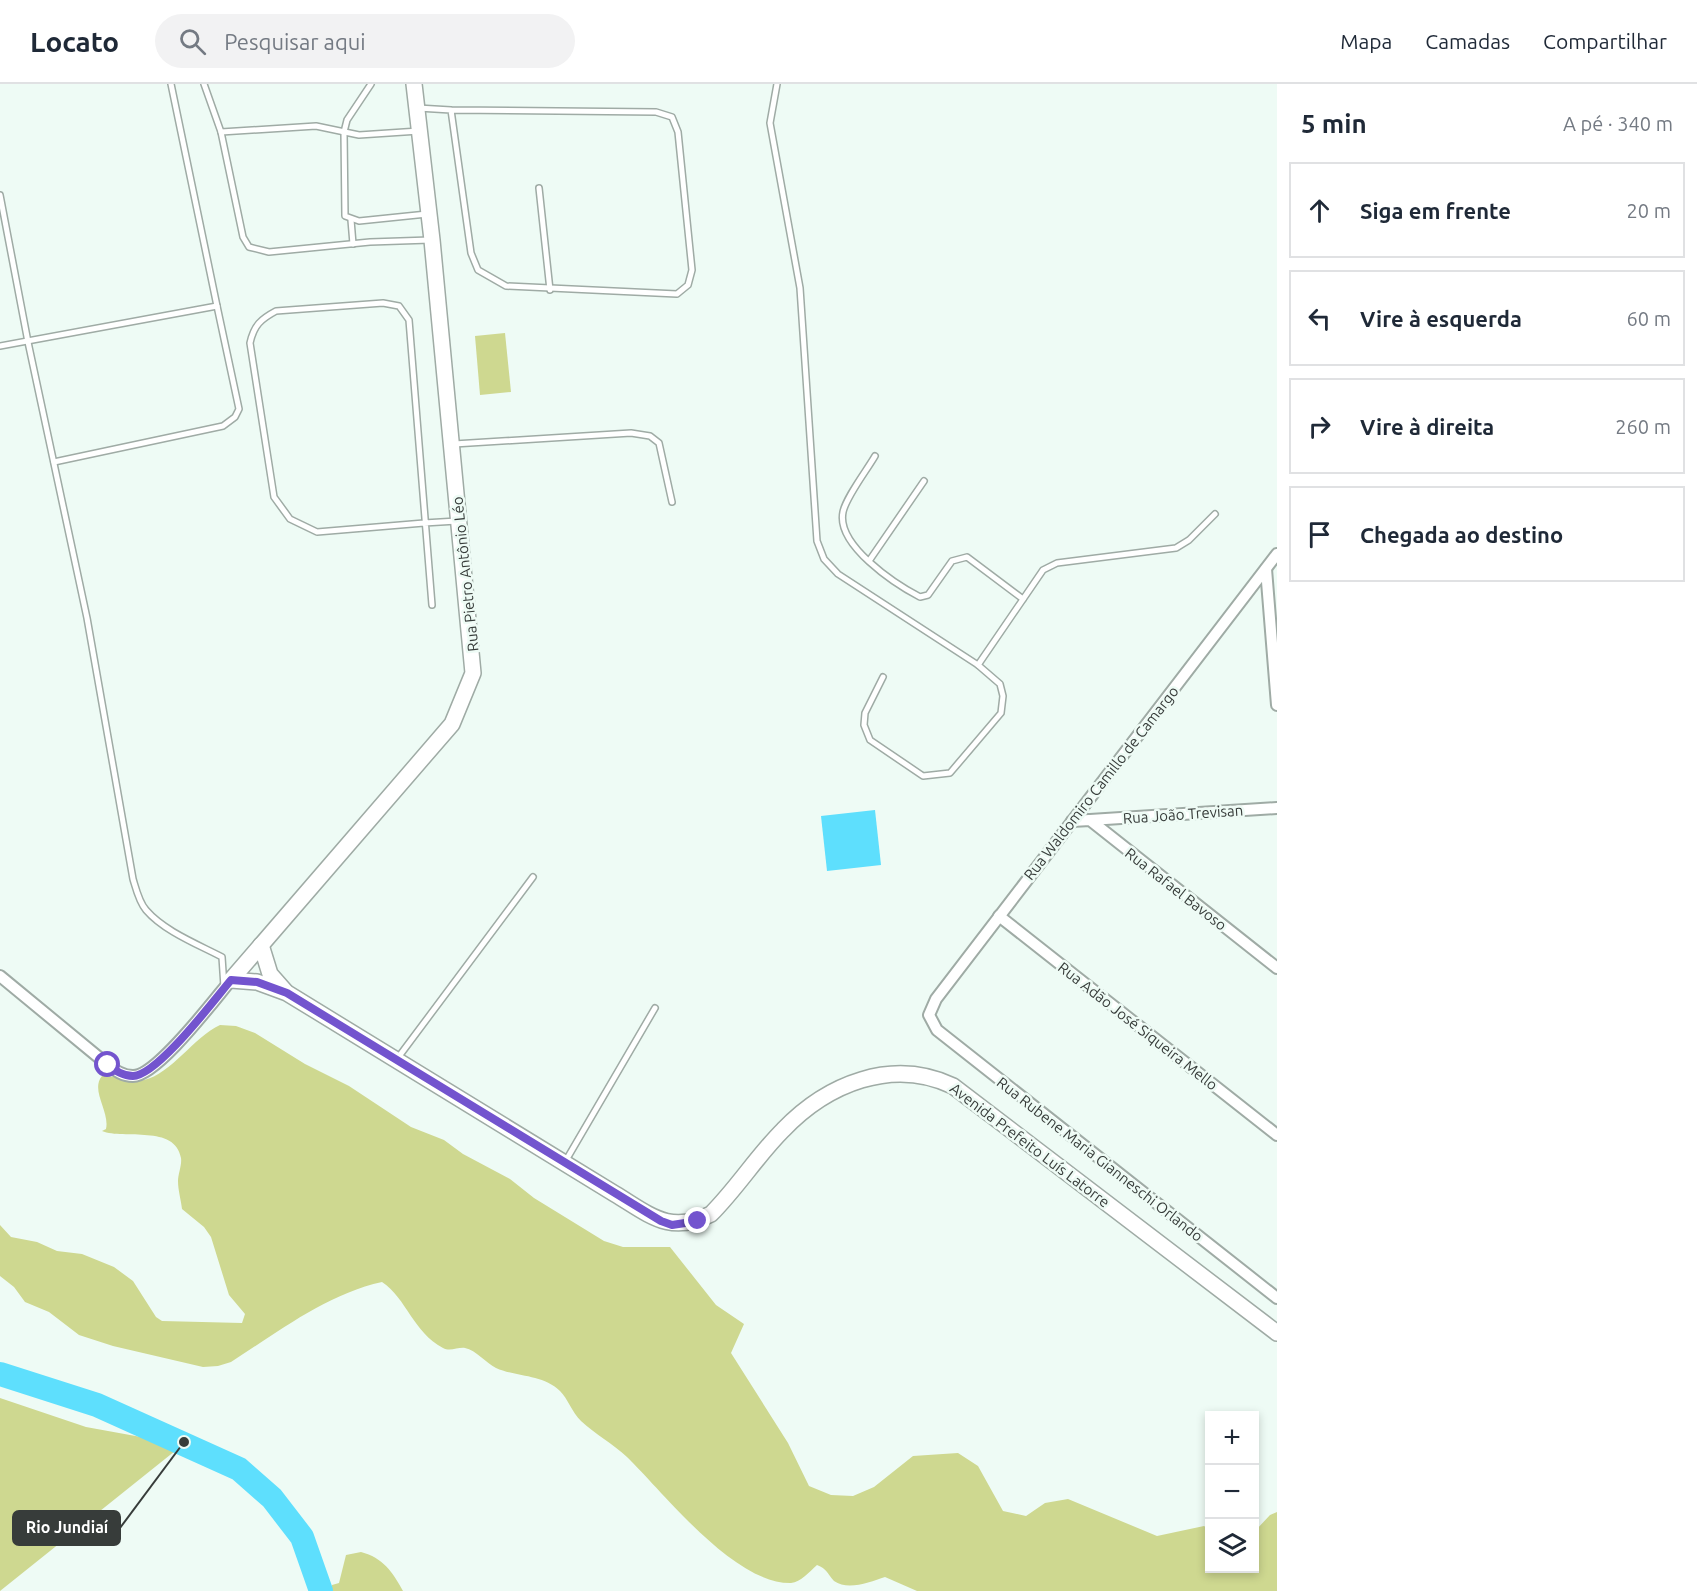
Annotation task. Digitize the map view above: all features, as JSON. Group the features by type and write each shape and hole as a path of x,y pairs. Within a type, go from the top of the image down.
{"main road":[{"name":"Rua Pietro Antônio Léo","path":"228,985 452,724 460,710 473,673 453,444 414,84"},
{"name":"Avenida Prefeito Luís Latorre","path":"261,945 270,974 287,993"},
{"name":"Avenida Prefeito Luís Latorre","path":"228,985 257,982 287,993 564,1163 661,1221 672,1225 698,1221 711,1214 781,1132 801,1112 819,1099 855,1080 902,1073 926,1076 953,1086 1277,1333"}],"street":[{"name":"Rua Waldomiro Camillo de Camargo","path":"928,1015 936,999 1277,554"},
{"path":"1266,569 1277,705"},
{"name":"Rua João Trevisan","path":"1090,820 1277,808"},
{"path":"1072,822 1090,820"},
{"name":"Rua Rafael Bavoso","path":"1090,820 1277,968"},
{"name":"Rua Adão José Siqueira Mello","path":"999,916 1277,1135"},
{"path":"0,976 108,1065 121,1074 135,1077 148,1072 162,1061 228,985"},
{"name":"Rua Rubene Maria Gianneschi Orlando","path":"928,1015 937,1030 1277,1298"}],"lane":[{"path":"54,462 223,426 235,417 239,409 171,84"},
{"path":"204,84 221,132 243,237 249,247 269,252 353,244 432,240"},
{"path":"371,84 347,120 344,132 343,209 345,216 351,220 429,214"},
{"path":"777,84 770,123 800,288 817,541 824,559 838,574 978,665 1000,684 1003,696 1001,713 950,773 940,776 923,776 870,740 864,725 865,713 883,676"},
{"path":"417,108 656,112 672,117 678,132 692,270 688,285 677,294 550,290 506,286 478,270 471,253 451,110"},
{"path":"221,132 316,126 376,135 419,131"},
{"path":"539,188 550,290"},
{"path":"0,195 28,342 87,618 133,879 145,909 155,918 184,938 222,957 228,985"},
{"path":"351,220 353,244"},
{"path":"432,605 424,523 409,320 399,306 383,303 276,311 261,319 250,343 274,497 290,519 317,532 424,523 459,520"},
{"path":"0,346 217,306"},
{"path":"453,444 631,433 650,436 659,443 672,502"},
{"path":"875,456 843,511 843,526 855,550 920,597 928,595 952,561 967,557 1023,599"},
{"path":"869,561 924,481"},
{"path":"978,665 1043,570 1057,562 1176,548 1189,540 1215,514"},
{"path":"397,1060 533,877"},
{"path":"564,1163 655,1008"}],"green space":[{"path":"505,333 511,392 480,395 475,336"},
{"path":"220,1025 236,1026 255,1033 305,1064 349,1086 411,1127 444,1140 463,1154 510,1179 534,1198 604,1241 623,1247 670,1247 716,1305 744,1324 731,1353 788,1443 809,1486 831,1495 853,1496 874,1487 913,1456 958,1453 978,1466 1003,1511 1026,1516 1045,1503 1068,1499 1157,1536 1204,1526 1205,1573 1259,1573 1259,1527 1270,1515 1277,1512 1277,1591 917,1591 885,1577 859,1585 840,1584 817,1565 795,1582 769,1579 747,1569 702,1534 627,1457 581,1421 560,1391 537,1379 496,1368 469,1349 448,1350 443,1348 424,1333 398,1297 382,1282 342,1295 322,1305 231,1362 218,1366 203,1367 113,1346 79,1335 49,1312 25,1302 14,1287 0,1276 0,1225 11,1237 37,1242 57,1251 82,1254 114,1267 133,1281 156,1317 162,1321 242,1323 245,1314 229,1295 211,1237 204,1227 182,1209 178,1188 181,1158 177,1147 159,1137 102,1131 106,1129 106,1122 98,1088 102,1076 139,1081 154,1076 164,1071"},
{"path":"0,1398 86,1427 141,1437 175,1451 0,1591"},
{"path":"361,1552 386,1566 403,1591 332,1591 332,1585 339,1583 346,1555"}],"water":[{"path":"875,810 881,865 827,871 821,816"}],"waterway":[{"path":"0,1374 97,1405 239,1469 272,1498 302,1537 321,1591"}],"place":[{"name":"Rio Jundiaí","path":"184,1442"}],"route":[{"path":"108,1065 121,1074 135,1077 148,1072 162,1061 231,980 257,982 287,993 661,1221 672,1225 698,1221"}]}
